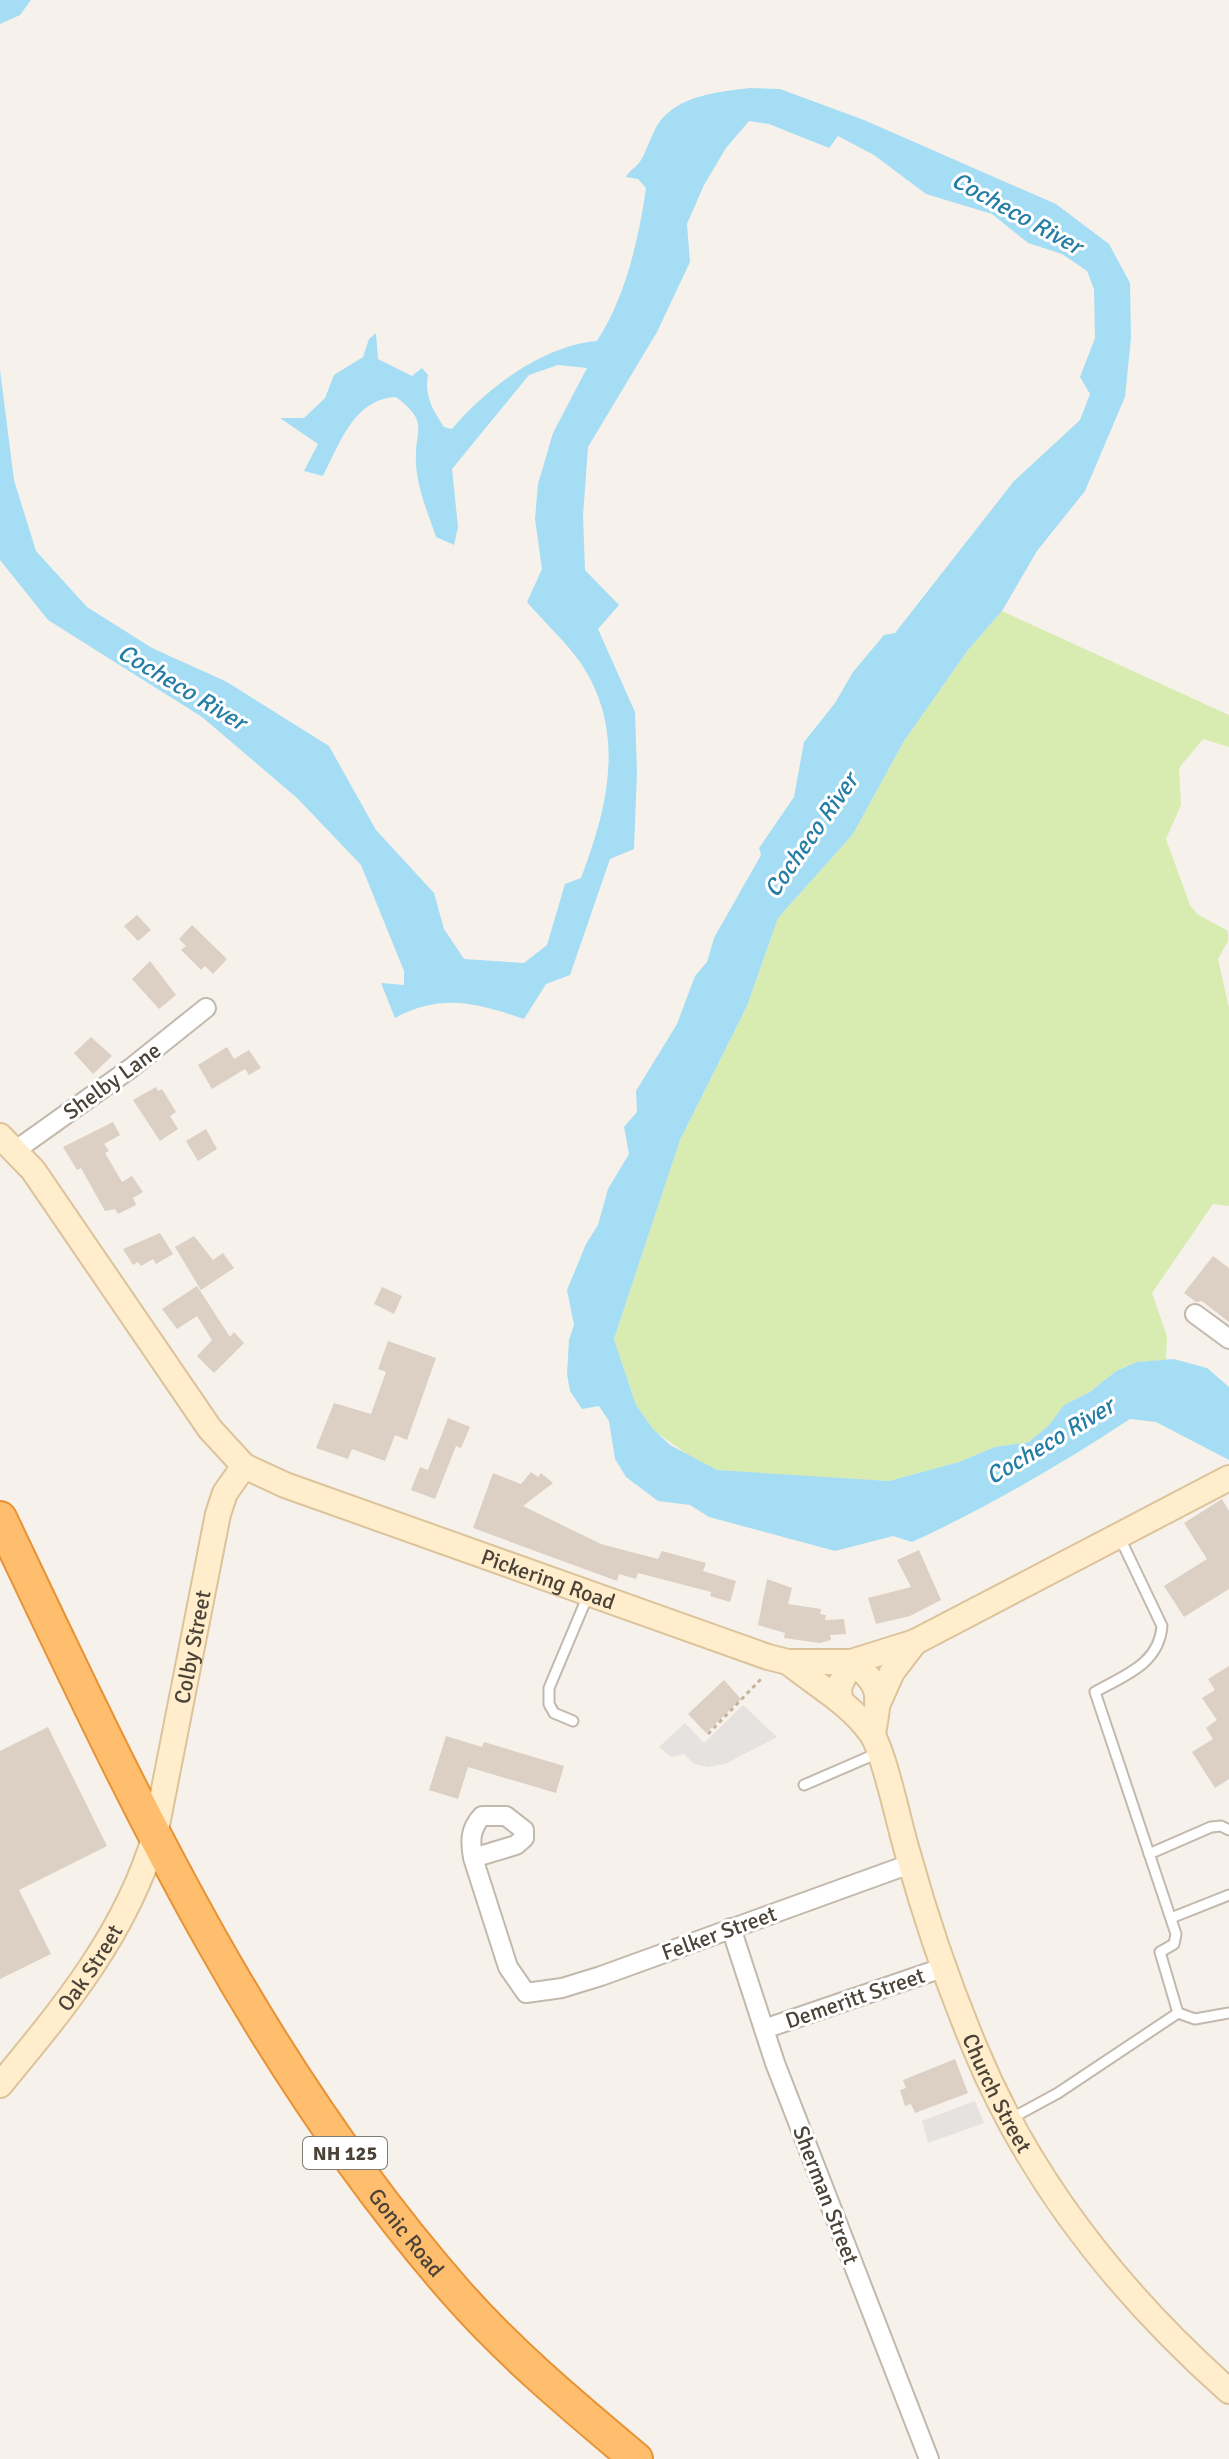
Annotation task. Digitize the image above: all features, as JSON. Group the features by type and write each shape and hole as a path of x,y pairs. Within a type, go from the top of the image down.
{"highway":[{"name":"NH 125","path":"0,1518 155,1835"},
{"name":"Gonic Road","path":"155,1835 179,1884 282,2063 331,2135 393,2216 455,2291 503,2341 571,2406 636,2459"}],"main road":[{"name":"Pickering Road","path":"8,1143 57,1203 210,1429 244,1466 285,1485 788,1662 851,1662 915,1642 1229,1478"},
{"name":"Colby Street","path":"155,1835 218,1514 225,1493 244,1466"},
{"name":"Church Street","path":"915,1642 892,1672 879,1701 876,1743 910,1864 976,2051 1009,2119 1056,2198 1091,2246 1127,2290 1223,2382"},
{"name":"Church Street","path":"788,1662 840,1701 876,1743"},
{"path":"840,1701 839,1687 851,1662 871,1677 879,1701"},
{"name":"Oak Street","path":"0,2085 58,2015 114,1932 138,1886 155,1835"}],"street":[{"name":"Shelby Lane","path":"8,1143 165,1043 206,1008"},
{"path":"1195,1314 1229,1339"},
{"name":"Felker Street","path":"473,1858 508,1967 526,1993 562,1988 601,1976 910,1864"},
{"name":"Sherman Street","path":"731,1928 764,2029 929,2459"},
{"name":"Demeritt Street","path":"764,2029 945,1967"}],"lane":[{"path":"1118,1536 1162,1626 1160,1641 1148,1661 1095,1692 1176,1934 1174,1944 1160,1952 1178,2013"},
{"path":"573,1721 554,1713 549,1704 549,1688 589,1593"},
{"path":"804,1785 876,1743"},
{"path":"1149,1854 1211,1827 1221,1826 1229,1830"},
{"path":"1171,1918 1229,1895"},
{"path":"1178,2013 1195,2019 1229,2013"},
{"path":"1009,2119 1058,2093 1178,2013"}],"path":[{"path":"708,1734 763,1677"}],"green space":[{"path":"1002,611 1229,715 1229,747 1203,739 1179,768 1181,805 1166,839 1190,905 1197,914 1228,931 1228,941 1218,959 1229,1008 1229,1206 1213,1204 1152,1293 1167,1336 1166,1360 1137,1362 1116,1371 1090,1392 1064,1405 1049,1425 1029,1442 995,1447 959,1462 889,1481 717,1470 691,1457 653,1430 636,1405 614,1339 680,1140 747,1006 778,918 853,834 904,741 968,650"}],"shaded area":[{"path":"743,1705 777,1737 725,1764 708,1767 694,1764 684,1754 671,1757 659,1747 685,1723 704,1743"},
{"path":"975,2101 984,2123 928,2143 922,2121"}],"water":[{"path":"0,0 31,0 20,15 0,24"},
{"name":"Cocheco River","path":"750,88 780,89 864,120 1056,204 1109,244 1130,283 1131,338 1125,397 1085,491 1037,551 1002,611 968,650 904,741 853,834 778,918 747,1006 680,1140 614,1339 636,1405 653,1429 670,1445 717,1470 889,1481 959,1462 995,1447 1029,1442 1049,1425 1064,1405 1090,1392 1116,1371 1137,1362 1174,1359 1207,1368 1229,1387 1229,1460 1156,1422 1130,1419 1023,1485 912,1542 893,1536 835,1551 709,1517 690,1505 658,1501 626,1477 615,1459 609,1421 599,1406 582,1409 570,1391 567,1374 569,1340 574,1325 567,1290 586,1244 598,1225 608,1189 629,1154 624,1127 637,1112 636,1091 677,1024 695,976 707,962 714,938 761,855 759,848 794,797 804,742 835,703 853,672 884,635 895,633 1014,481 1080,420 1090,394 1080,377 1095,338 1094,289 1087,271 1062,254 1028,243 992,214 926,194 874,155 838,136 829,148 769,124 749,121 726,148 704,185 687,224 690,262 657,332 588,447 583,516 585,570 619,605 598,629 635,712 637,772 634,849 610,859 570,975 546,984 524,1019 459,1003 428,1005 395,1018 381,983 404,985 404,971 361,865 297,798 202,717 48,620 0,560 0,370 14,480 36,551 87,607 152,648 227,682 329,746 376,830 434,893 444,929 464,959 524,963 547,945 565,884 581,878 599,824 608,769 604,715 595,688 574,654 527,602 542,569 535,519 538,484 553,433 587,368 558,365 529,375 452,469 458,527 454,545 436,537 417,472 417,421 396,397 382,400 359,414 342,437 323,476 304,471 318,444 280,418 304,418 325,398 334,375 363,357 369,339 376,333 378,359 412,376 422,368 428,375 427,390 433,409 444,427 452,429 481,399 517,372 557,351 597,341 623,287 643,207 646,188 638,179 626,177 642,159 658,124 666,114 687,101"}],"building":[{"path":"137,915 151,930 138,941 124,926"},
{"path":"192,925 227,959 213,974 205,966 201,970 181,950 186,946 179,939"},
{"path":"150,961 176,995 159,1009 132,979"},
{"path":"91,1037 112,1056 93,1074 74,1053"},
{"path":"227,1047 234,1059 249,1050 261,1068 249,1075 245,1069 212,1089 198,1065"},
{"path":"156,1087 158,1091 162,1089 176,1112 170,1116 178,1129 160,1141 133,1100"},
{"path":"113,1122 120,1135 104,1144 109,1151 105,1153 122,1182 132,1176 143,1192 133,1198 136,1205 118,1214 115,1209 105,1211 81,1168 77,1170 63,1147"},
{"path":"206,1129 217,1149 198,1161 186,1141"},
{"path":"160,1233 173,1254 156,1264 153,1259 141,1266 138,1262 133,1265 123,1249"},
{"path":"194,1236 213,1260 223,1253 234,1268 201,1290 175,1247"},
{"path":"1213,1256 1229,1268 1229,1322 1202,1301 1196,1302 1184,1293"},
{"path":"197,1286 230,1337 234,1332 244,1343 214,1373 197,1356 212,1340 197,1316 177,1329 162,1309"},
{"path":"382,1287 402,1296 394,1314 374,1304"},
{"path":"388,1341 436,1358 407,1440 395,1435 385,1461 352,1449 348,1459 316,1448 334,1403 371,1414 386,1372 378,1369"},
{"path":"448,1418 470,1427 461,1448 456,1446 435,1499 411,1490 420,1467 428,1470"},
{"path":"531,1472 538,1477 541,1473 553,1483 523,1506 601,1544 658,1559 662,1551 706,1563 703,1571 736,1581 730,1602 710,1596 711,1592 638,1573 636,1579 619,1574 617,1581 473,1528 493,1473 521,1484"},
{"path":"1222,1499 1229,1511 1229,1589 1184,1617 1164,1586 1207,1559 1184,1523"},
{"path":"919,1550 941,1600 910,1616 876,1624 868,1598 911,1587 897,1560"},
{"path":"767,1579 792,1588 788,1604 821,1609 820,1614 826,1615 825,1620 844,1619 846,1634 830,1635 831,1640 820,1643 784,1638 785,1633 758,1625"},
{"path":"1229,1666 1229,1779 1215,1788 1192,1752 1213,1739 1206,1728 1217,1720 1202,1698 1215,1690 1208,1679"},
{"path":"724,1680 741,1699 706,1733 688,1714"},
{"path":"48,1727 107,1846 19,1890 51,1954 0,1979 0,1751"},
{"path":"446,1736 482,1747 484,1742 564,1766 556,1793 468,1767 458,1799 429,1790"},
{"path":"955,2059 968,2093 915,2113 911,2104 905,2106 900,2090 906,2088 903,2080"}]}
